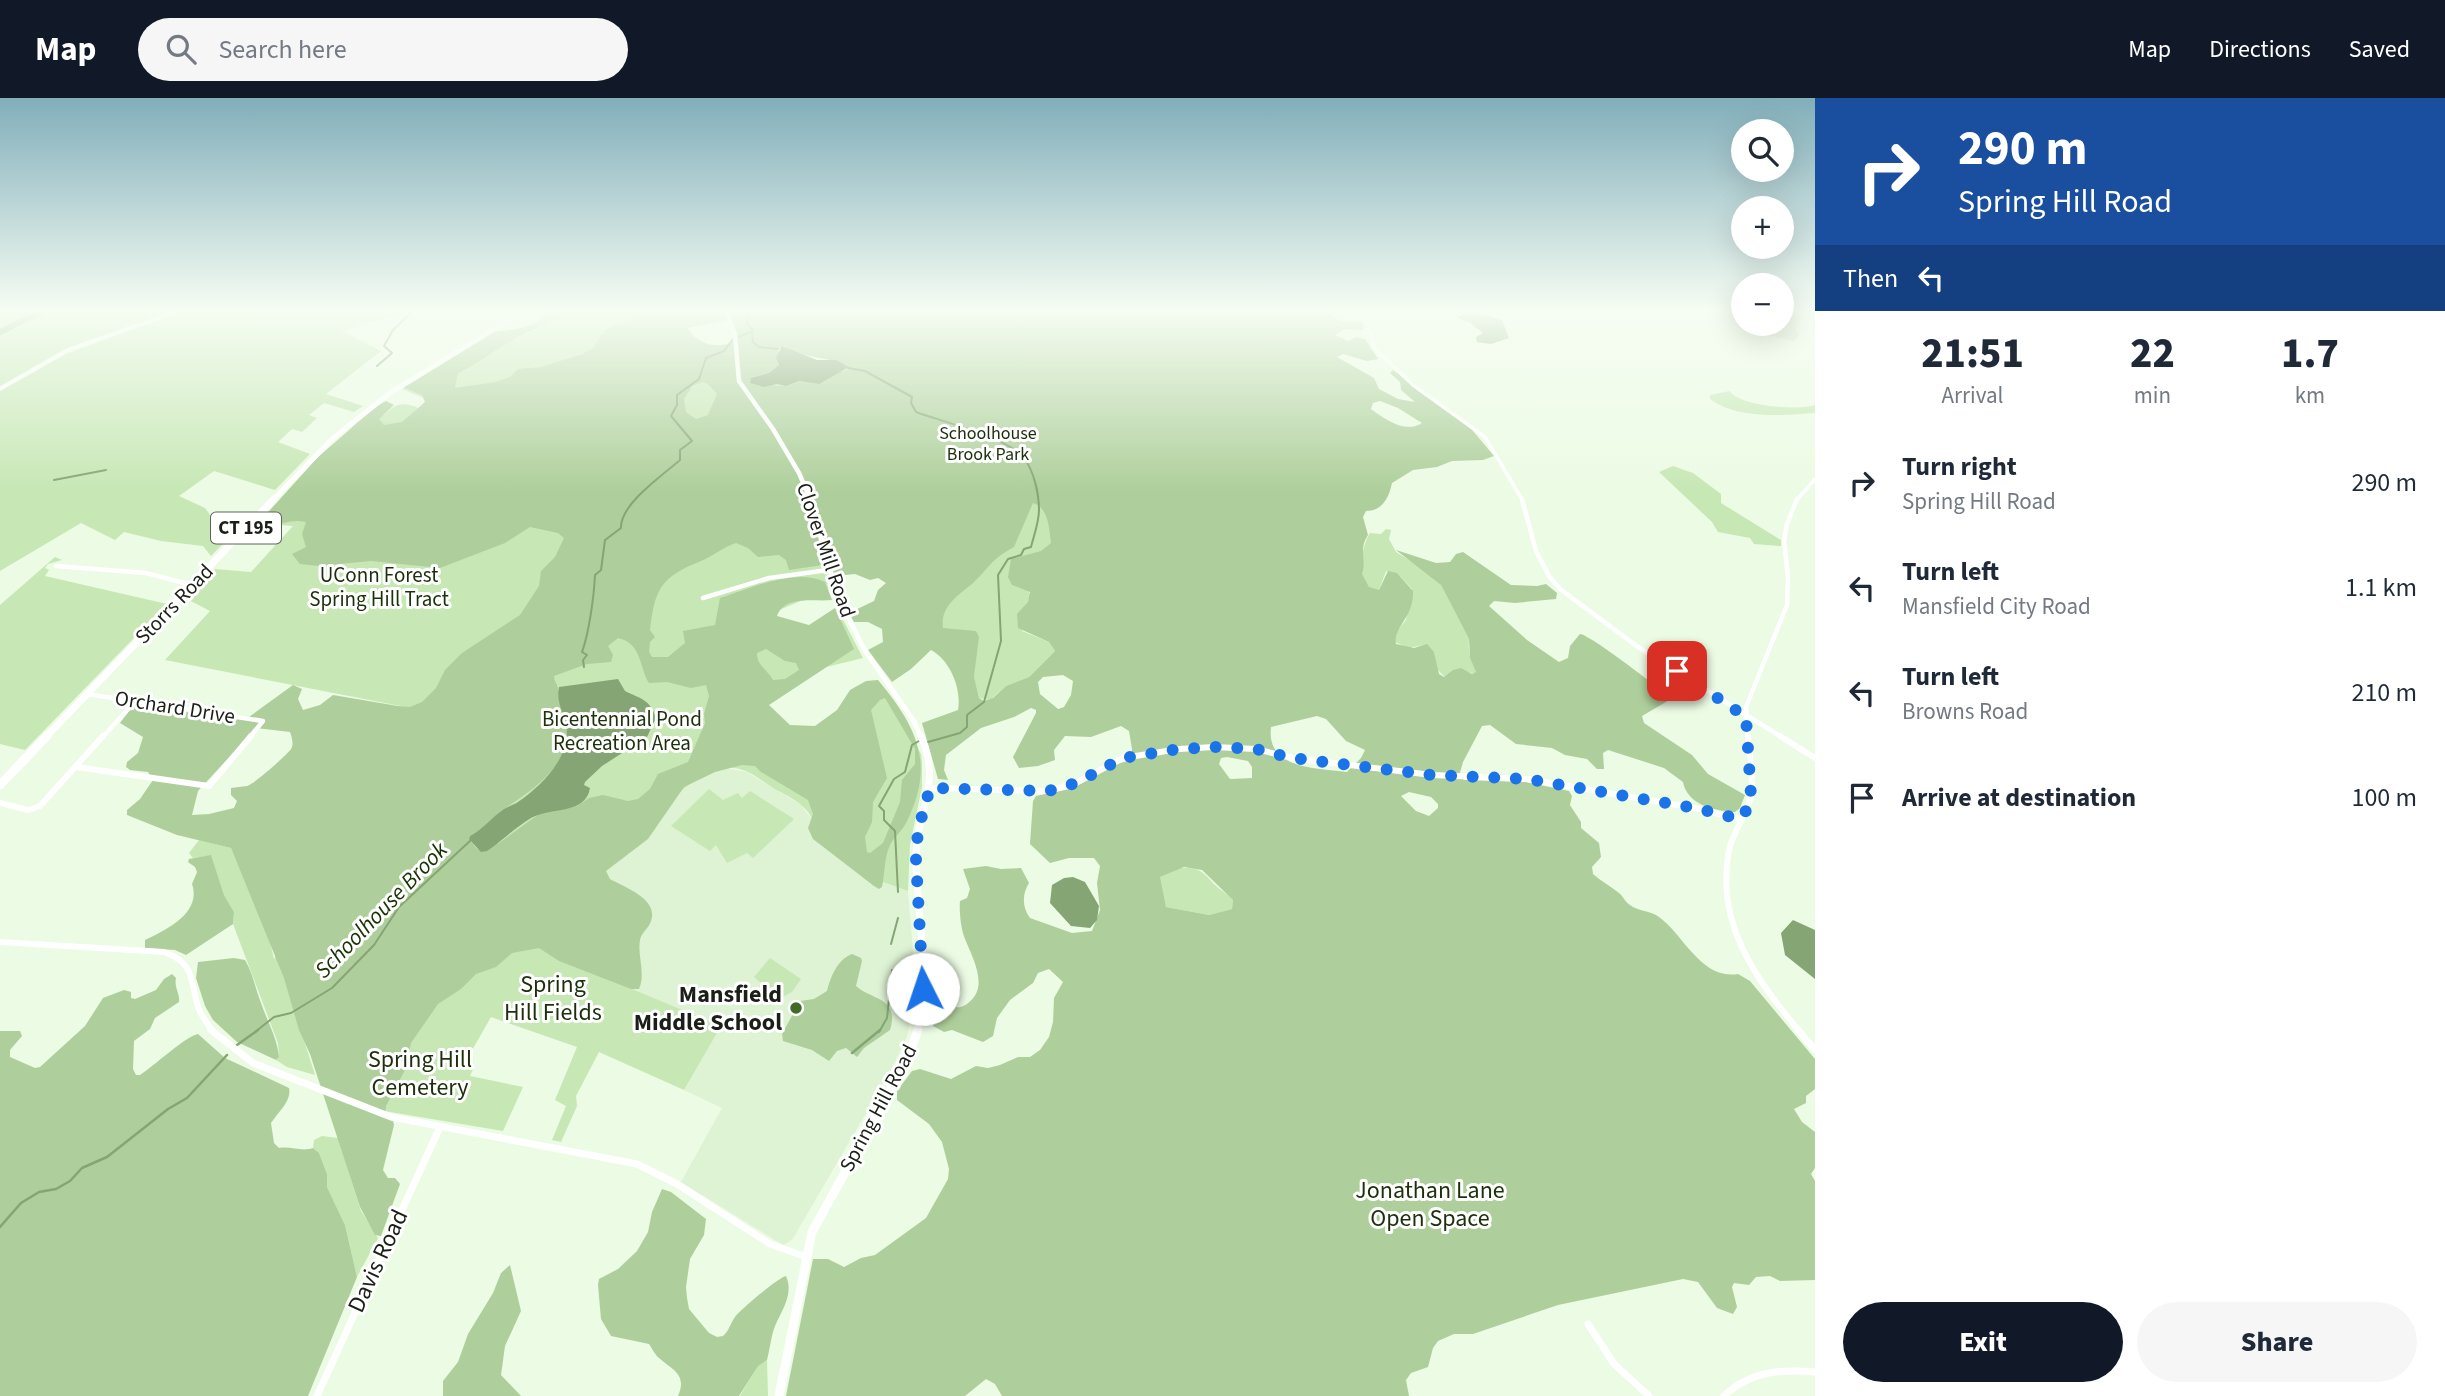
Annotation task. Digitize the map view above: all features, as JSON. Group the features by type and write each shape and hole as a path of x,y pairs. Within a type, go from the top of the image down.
{"main road":[{"name":"Storrs Road","path":"0,785 314,458 349,424 390,393 426,371"}],"street":[{"path":"0,389 30,371"},
{"name":"Clover Mill Road","path":"738,371 739,381 773,429 799,474 813,506 828,570 837,595 864,649 904,705 923,739 930,762 930,788"},
{"path":"1397,371 1485,437 1495,450 1521,495 1524,513 1542,564 1560,589 1639,647 1746,717 1815,758"},
{"path":"1815,479 1797,499 1787,524 1784,541 1788,577 1787,606 1746,707 1751,796 1729,848 1725,878 1728,919 1749,965 1815,1050"},
{"path":"56,566 146,573 192,585"},
{"path":"703,597 778,576 828,570"},
{"name":"Orchard Drive","path":"76,767 209,786 263,721 87,694"},
{"path":"0,803 28,810 40,806 135,700"},
{"path":"930,788 1048,791 1076,783 1123,758 1179,749 1214,747 1256,749 1292,758 1432,775 1527,779 1695,808 1740,819"},
{"name":"Spring Hill Road","path":"779,1396 812,1232 906,1062 917,1034 923,989 916,859 918,830 930,788"},
{"path":"0,942 164,952 178,957 191,975 204,1021 212,1031 253,1063 391,1117 637,1164 677,1184 770,1244 806,1257"},
{"name":"Davis Road","path":"317,1396 440,1127"},
{"path":"1588,1324 1607,1358 1650,1396"},
{"path":"1724,1396 1746,1378 1767,1371 1815,1372"}],"shaded area":[{"path":"772,371 843,371 819,384 799,381 786,386 777,384 764,387 750,383 751,378"},
{"path":"618,679 625,691 644,700 654,712 656,718 647,737 602,766 585,782 584,785 590,788 582,803 531,818 487,851 481,852 469,839 470,836 535,789 562,754 567,734 559,687"},
{"name":"Mansfield Middle School","path":"725,768 747,772 801,805 813,821 883,882 908,891 916,990 907,1037 890,1072 792,1240 783,1245 681,1182 722,1108 684,1090 721,1026 613,981 623,961 600,882 607,869 680,791 704,775"},
{"path":"1073,877 1085,882 1099,906 1097,920 1090,928 1071,926 1050,903 1052,885 1064,878"},
{"path":"1793,920 1815,930 1815,979 1785,955 1781,933"}],"green space":[{"path":"0,371 27,371 0,386"},
{"path":"36,371 356,371 326,394 363,406 354,412 324,403 309,415 317,418 302,432 292,429 278,442 310,454 275,490 214,471 179,496 205,508 222,531 254,512 211,556 203,546 161,541 124,532 115,540 81,523 0,571 0,391"},
{"name":"Jonathan Lane Open Space","path":"430,371 463,371 458,373 455,388 495,382 510,377 516,371 772,371 751,378 752,384 786,386 799,381 819,384 845,371 1361,371 1374,378 1379,389 1398,399 1415,402 1401,390 1400,382 1390,373 1394,371 1468,425 1494,456 1483,460 1452,461 1437,467 1413,470 1392,483 1387,498 1380,506 1366,511 1363,517 1368,535 1363,550 1362,574 1369,587 1379,590 1388,571 1397,573 1413,591 1410,608 1398,632 1396,644 1414,648 1427,644 1434,652 1439,674 1444,677 1461,668 1472,674 1476,672 1470,658 1469,639 1441,585 1396,550 1436,563 1450,562 1456,554 1463,552 1511,585 1546,584 1557,593 1556,599 1515,603 1494,601 1489,606 1527,640 1559,662 1568,658 1570,646 1580,634 1625,663 1671,699 1642,716 1644,723 1692,755 1708,774 1745,795 1740,808 1735,812 1710,808 1695,801 1685,790 1683,782 1664,768 1608,750 1603,753 1604,769 1597,769 1587,759 1565,755 1552,748 1516,744 1490,725 1482,726 1463,762 1459,776 1464,780 1525,782 1569,791 1572,796 1570,805 1581,822 1581,828 1599,843 1601,857 1592,867 1593,874 1619,893 1630,905 1659,917 1703,963 1714,970 1725,974 1738,974 1750,981 1815,1059 1815,1089 1806,1096 1806,1103 1794,1109 1802,1122 1815,1132 1815,1168 1811,1174 1815,1181 1815,1280 1780,1281 1770,1276 1756,1277 1749,1285 1734,1283 1732,1287 1737,1307 1733,1314 1717,1308 1698,1282 1683,1279 1558,1305 1473,1334 1454,1334 1438,1341 1433,1348 1428,1367 1411,1373 1406,1380 1409,1396 1002,1396 995,1384 986,1379 965,1396 786,1396 813,1259 828,1259 844,1267 861,1258 875,1255 926,1218 948,1179 949,1169 942,1142 929,1124 897,1100 897,1091 912,1071 920,1069 951,1079 976,1066 988,1068 1018,1057 1030,1057 1040,1050 1049,1037 1054,998 1063,982 1049,969 1038,973 1033,983 1010,1000 997,1018 993,1036 983,1042 952,1030 944,1032 933,1026 935,1003 943,1002 961,1007 974,997 978,990 978,973 961,920 960,901 967,898 970,889 963,869 986,866 1001,869 1021,868 1029,883 1024,900 1030,918 1072,933 1092,931 1100,910 1097,883 1100,866 1094,858 1069,858 1050,863 1030,844 1033,801 1036,796 1070,789 1113,765 1128,761 1132,757 1132,749 1129,731 1121,726 1091,737 1065,736 1054,750 1055,760 1038,766 1019,768 1013,757 1036,713 1036,710 1031,708 981,728 946,755 944,770 948,780 938,779 922,723 958,710 958,693 949,668 931,650 892,682 868,650 883,642 882,629 868,622 854,622 849,613 874,601 878,590 886,583 878,578 870,580 855,574 835,576 829,564 789,570 786,560 779,555 758,557 748,548 736,543 677,573 662,586 654,604 650,630 655,637 650,642 649,652 652,657 668,657 685,643 683,631 715,625 720,598 787,578 813,578 825,582 832,600 793,602 781,609 777,616 809,625 835,608 854,649 769,705 790,725 815,726 837,710 850,690 866,681 878,680 903,714 918,747 920,782 906,823 888,850 882,887 879,889 874,886 813,839 808,828 813,814 808,800 755,766 742,765 715,772 684,787 648,839 606,871 610,879 645,900 652,913 650,924 640,940 642,977 639,989 631,989 559,961 539,948 512,953 496,967 476,974 461,989 438,1004 411,1043 404,1072 386,1106 385,1116 393,1121 394,1125 383,1170 388,1178 395,1178 400,1184 381,1236 375,1235 360,1207 310,1054 299,1030 284,978 231,848 177,835 127,815 127,810 140,799 153,780 148,772 126,767 127,762 138,753 143,737 120,723 133,706 143,703 175,710 249,717 293,685 302,689 298,699 303,710 320,705 333,695 410,707 422,702 436,688 445,670 462,653 520,615 539,586 541,571 555,557 564,538 558,533 530,527 505,543 440,568 371,561 319,566 300,564 292,554 306,547 302,534 306,522 261,525 262,519 318,457 377,406 386,401 394,405 379,419 384,425 402,422 425,402 422,395 403,387","holes":["703,382 717,394 708,415 696,419 686,412 684,399 692,386","1380,401 1398,408 1422,423 1409,427 1389,421 1371,409 1373,403","1033,503 1045,514 1051,543 1041,551 1011,559 1008,577 1012,585 1030,592 1028,602 1017,614 1018,628 1049,642 1055,651 1029,677 1006,686 993,698 984,701 979,698 974,676 979,637 976,631 943,628 944,614 951,603 991,564 1014,547","618,638 636,650 649,683 667,682 691,688 706,685 709,696 704,714 705,723 688,762 658,774 650,789 638,799 628,801 603,795 589,798 577,806 539,814 499,843 477,849 469,839 470,836 545,778 561,757 567,732 554,676 587,664 611,662 613,655 608,646","766,649 785,661 796,663 799,670 785,679 773,680 759,661 757,653","1063,675 1073,681 1071,695 1064,707 1058,709 1040,694 1038,682 1043,677","885,698 915,749 915,764 902,780 900,802 883,843 870,853 867,852 865,837 872,822 873,802 887,778 871,710","1317,716 1326,719 1346,741 1365,750 1347,772 1295,764 1284,759 1276,751 1271,727","256,728 290,732 292,747 284,757 247,786 231,788 231,795 237,801 234,808 192,815 198,791","1227,757 1248,761 1252,767 1252,778 1230,779 1219,764 1221,758","1409,792 1431,797 1438,804 1438,808 1429,816 1416,811 1401,796","1184,867 1202,870 1233,900 1232,909 1209,915 1166,907 1160,877"]},
{"name":"Schoolhouse Brook Park","path":"432,371 958,371 1324,394 1018,587 1028,590 1030,594 1022,631 1049,642 1055,651 1029,677 1006,686 990,700 979,698 974,676 975,649 933,643 890,545 827,582 829,589 760,618 768,645 840,614 863,658 818,669 733,729 764,765 881,684 921,754 922,787 910,845 908,891 883,882 813,821 801,805 745,771 735,768 718,770 681,791 605,872 623,961 613,981 721,1026 684,1090 599,1052 576,1096 577,1106 561,1142 552,1140 566,1106 555,1100 577,1047 491,1017 463,1066 473,1069 470,1076 523,1087 503,1131 384,1111 291,999 315,1075 287,1067 276,1060 279,1057 278,1043 233,924 234,912 224,895 211,856 193,858 189,853 199,840 231,848 269,938 274,959 426,711 165,660 210,611 187,599 215,569 251,572 293,526 258,523 357,422 371,411 384,415 400,405 418,408 404,421 436,403 402,389"},
{"path":"1730,391 1735,396 1756,404 1796,407 1815,405 1815,413 1761,415 1721,406 1710,399 1710,395"},
{"path":"1673,466 1693,473 1721,494 1721,503 1781,540 1781,546 1754,544 1750,538 1718,532 1712,522 1659,472"},
{"path":"1386,529 1391,530 1389,539 1396,552 1425,570 1441,585 1469,639 1475,674 1460,670 1445,677 1437,669 1434,652 1424,645 1408,648 1395,642 1397,631 1406,620 1412,589 1400,576 1386,571 1379,590 1371,588 1365,583 1361,567 1370,533 1381,534"},
{"path":"55,557 62,560 48,564 45,568 49,570 45,576 167,604 25,750 0,744 0,605"},
{"path":"709,789 723,800 738,793 742,798 750,791 794,819 753,858 747,853 727,863 716,845 710,851 671,826"},
{"path":"211,855 224,895 234,912 233,924 186,955 175,950 145,948 145,940 172,926 192,904 192,884 197,872 188,862 189,859"},
{"path":"1180,868 1192,868 1204,874 1233,900 1232,909 1209,915 1166,907 1160,877"},
{"path":"852,954 862,961 856,986 888,1005 892,1019 890,1030 864,1048 857,1057 846,1048 837,1051 829,1061 812,1050 783,1041 782,1034 800,1001 814,999 827,991 839,964"},
{"path":"234,958 245,960 250,970 276,1043 279,1057 276,1060 237,1042 213,1020 205,1006 196,978 198,962"},
{"path":"770,958 801,979 792,992 779,999 754,977"},
{"path":"172,974 176,978 179,1002 155,1018 150,1029 134,1041 133,1069 136,1075 140,1075 178,1045 198,1034 225,1058 289,1088 286,1102 271,1123 274,1143 279,1148 313,1148 319,1153 327,1174 327,1187 345,1225 357,1277 308,1396 0,1396 0,1031 20,1031 22,1036 10,1050 10,1057 35,1068 40,1067 85,1026 103,998 124,990 131,992 131,998 135,999 156,990 164,979"},
{"path":"322,1136 338,1138 361,1211 378,1238 357,1277 345,1225 327,1187 327,1174 319,1153 313,1148 314,1140"},
{"path":"662,1189 671,1192 706,1219 704,1235 690,1259 686,1287 689,1309 709,1333 717,1337 723,1336 744,1308 786,1276 788,1296 774,1330 767,1360 758,1366 739,1396 678,1396 681,1389 680,1377 658,1357 649,1344 611,1336 601,1319 599,1279 618,1269 637,1251 648,1232 652,1212"},
{"path":"510,1265 521,1311 505,1346 501,1375 521,1396 443,1396 443,1381 458,1362 468,1334 493,1293 501,1273"},
{"path":"767,1360 768,1396 740,1396 758,1365"}],"waterway":[{"name":"Schoolhouse Brook","path":"584,667 583,660 587,655 582,652 591,614 595,575 601,570 605,540 621,528 627,509 680,460 680,450 692,441 671,416 677,405 677,395 699,379 702,371"},
{"path":"863,371 912,397 911,403 916,412 974,431 1016,450 1028,463 1037,490 1039,515 1031,547 1024,549 1021,555 1008,559 998,575 1001,641 984,702 967,715 967,727 960,733 928,742"},
{"path":"54,480 106,470"},
{"path":"898,892 895,831 884,820 884,811 879,806 894,779 905,772 912,745 919,741"},
{"name":"Schoolhouse Brook","path":"255,1032 274,1017 291,1013 332,988 374,945 399,907 471,840"},
{"path":"891,944 898,918"},
{"path":"879,1032 887,1018 892,970"},
{"name":"Schoolhouse Brook","path":"237,1045 258,1030"},
{"path":"852,1053 880,1030"},
{"name":"Schoolhouse Brook","path":"0,1227 21,1203 39,1192 56,1189 70,1181 82,1168 107,1157 168,1109 187,1098 227,1055"}],"place":[{"name":"Mansfield Middle School","path":"796,1008"}],"route":[{"path":"923,989 916,859 918,830 930,788 1048,791 1076,783 1123,758 1179,749 1214,747 1256,749 1292,758 1351,767 1432,775 1527,779 1695,808 1740,819 1748,808 1752,782 1746,717 1677,671"}],"park label":[{"name":"UConn Forest Spring Hill Tract","path":"379,587"},
{"name":"Bicentennial Pond Recreation Area","path":"622,731"},
{"name":"Spring Hill Fields","path":"553,998"},
{"name":"Spring Hill Cemetery","path":"420,1073"}]}
